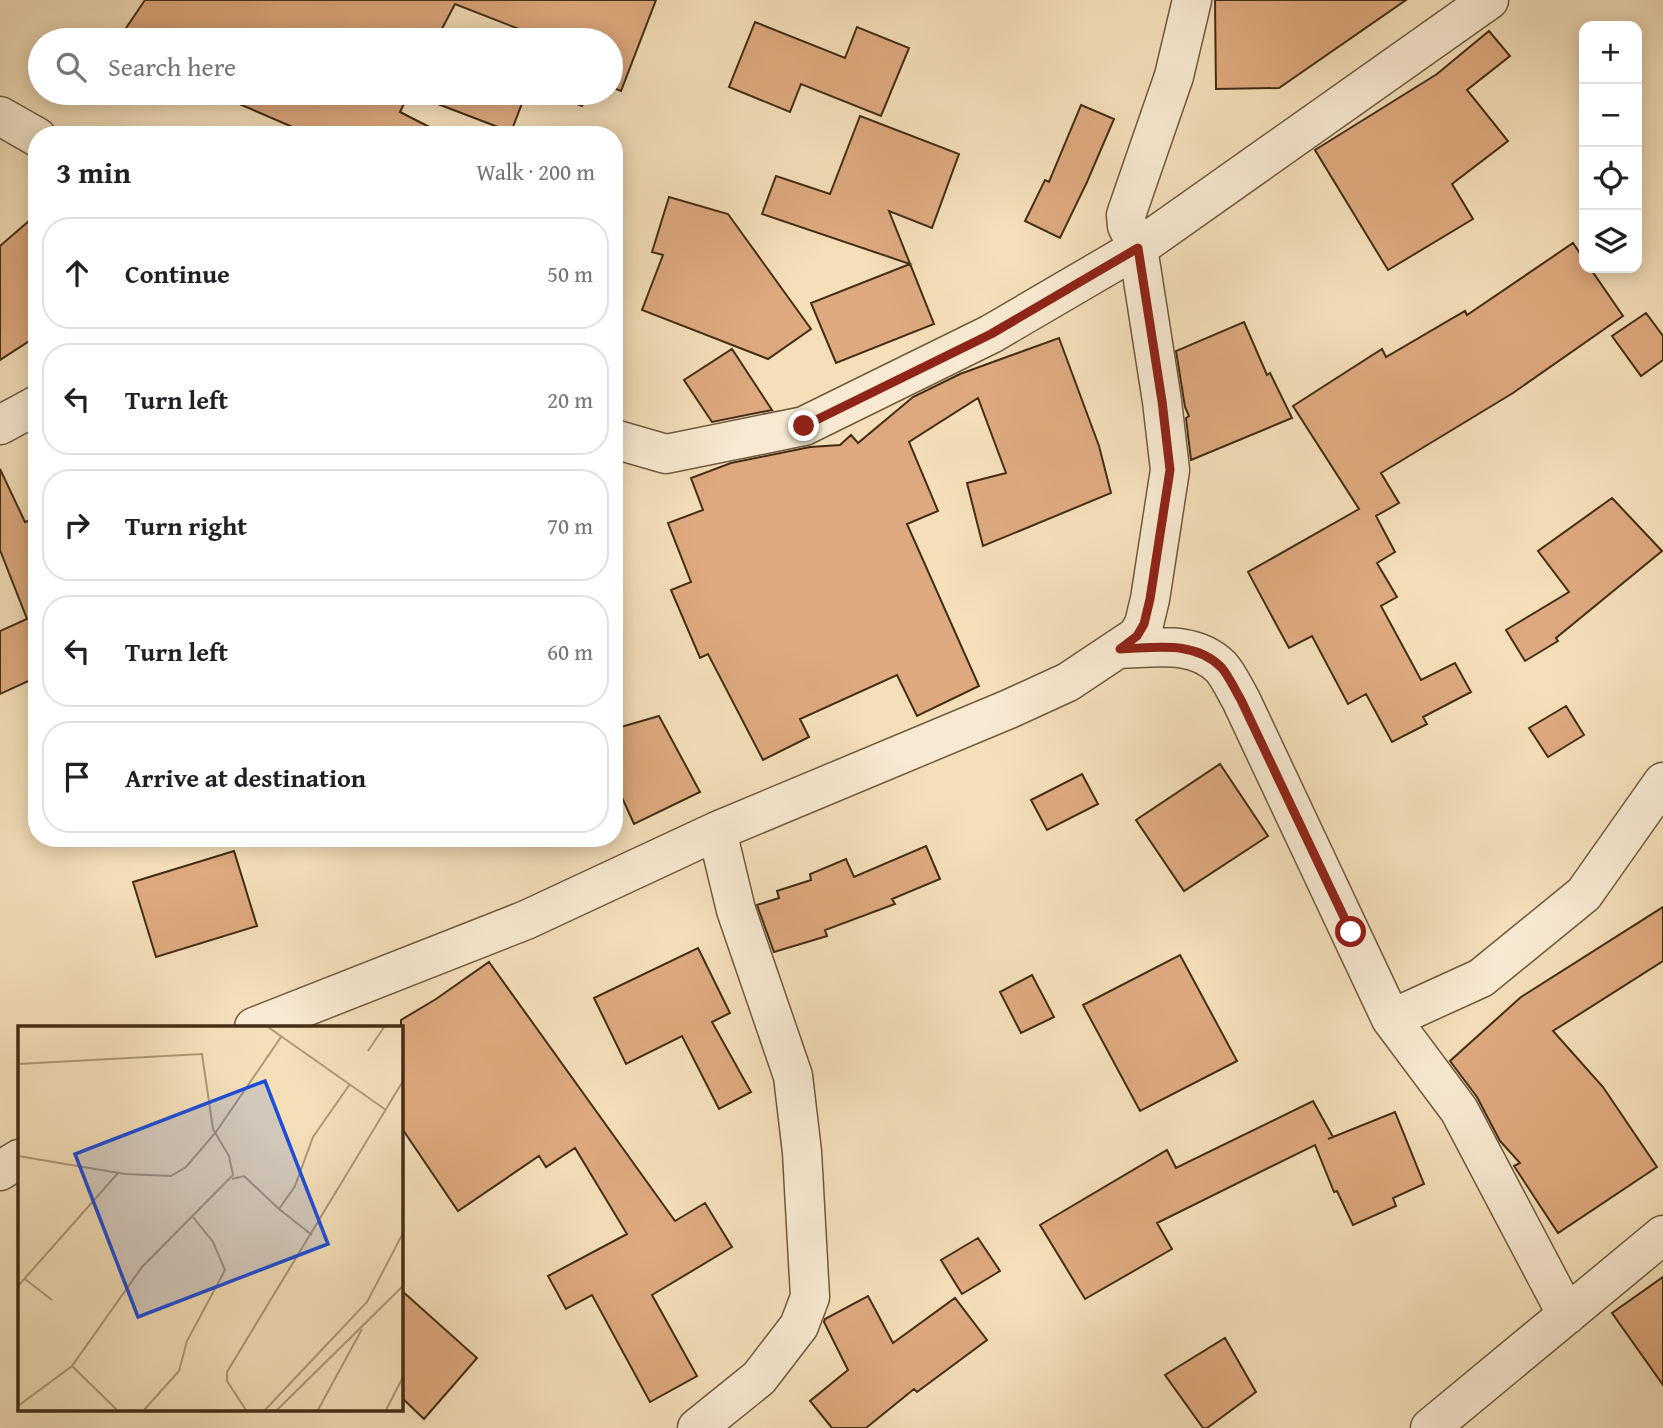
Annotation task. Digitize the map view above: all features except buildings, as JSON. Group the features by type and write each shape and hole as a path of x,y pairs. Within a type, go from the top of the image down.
{"street":[{"path":"257,1026 526,920 717,831 1020,704 1068,682 1137,636 1144,624 1150,599 1170,470 1138,248 1127,226 1126,215 1174,76 1192,0"},
{"path":"623,442 666,454 804,426 991,334 1138,248 1489,0"},
{"path":"0,116 28,132"},
{"path":"0,425 28,410"},
{"path":"1120,649 1192,649 1202,651 1222,668 1241,700 1391,1019 1459,1110 1567,1315"},
{"path":"1391,1019 1481,978 1584,894 1663,782"},
{"path":"697,1428 759,1378 799,1326 810,1297 802,1152 793,1076 740,923 717,831"},
{"path":"0,1171 18,1160"},
{"path":"1430,1428 1663,1235"}],"route":[{"path":"804,426 991,334 1138,248 1170,470 1144,624 1137,636 1120,649 1182,648 1202,651 1222,668 1241,700 1351,932"}]}
